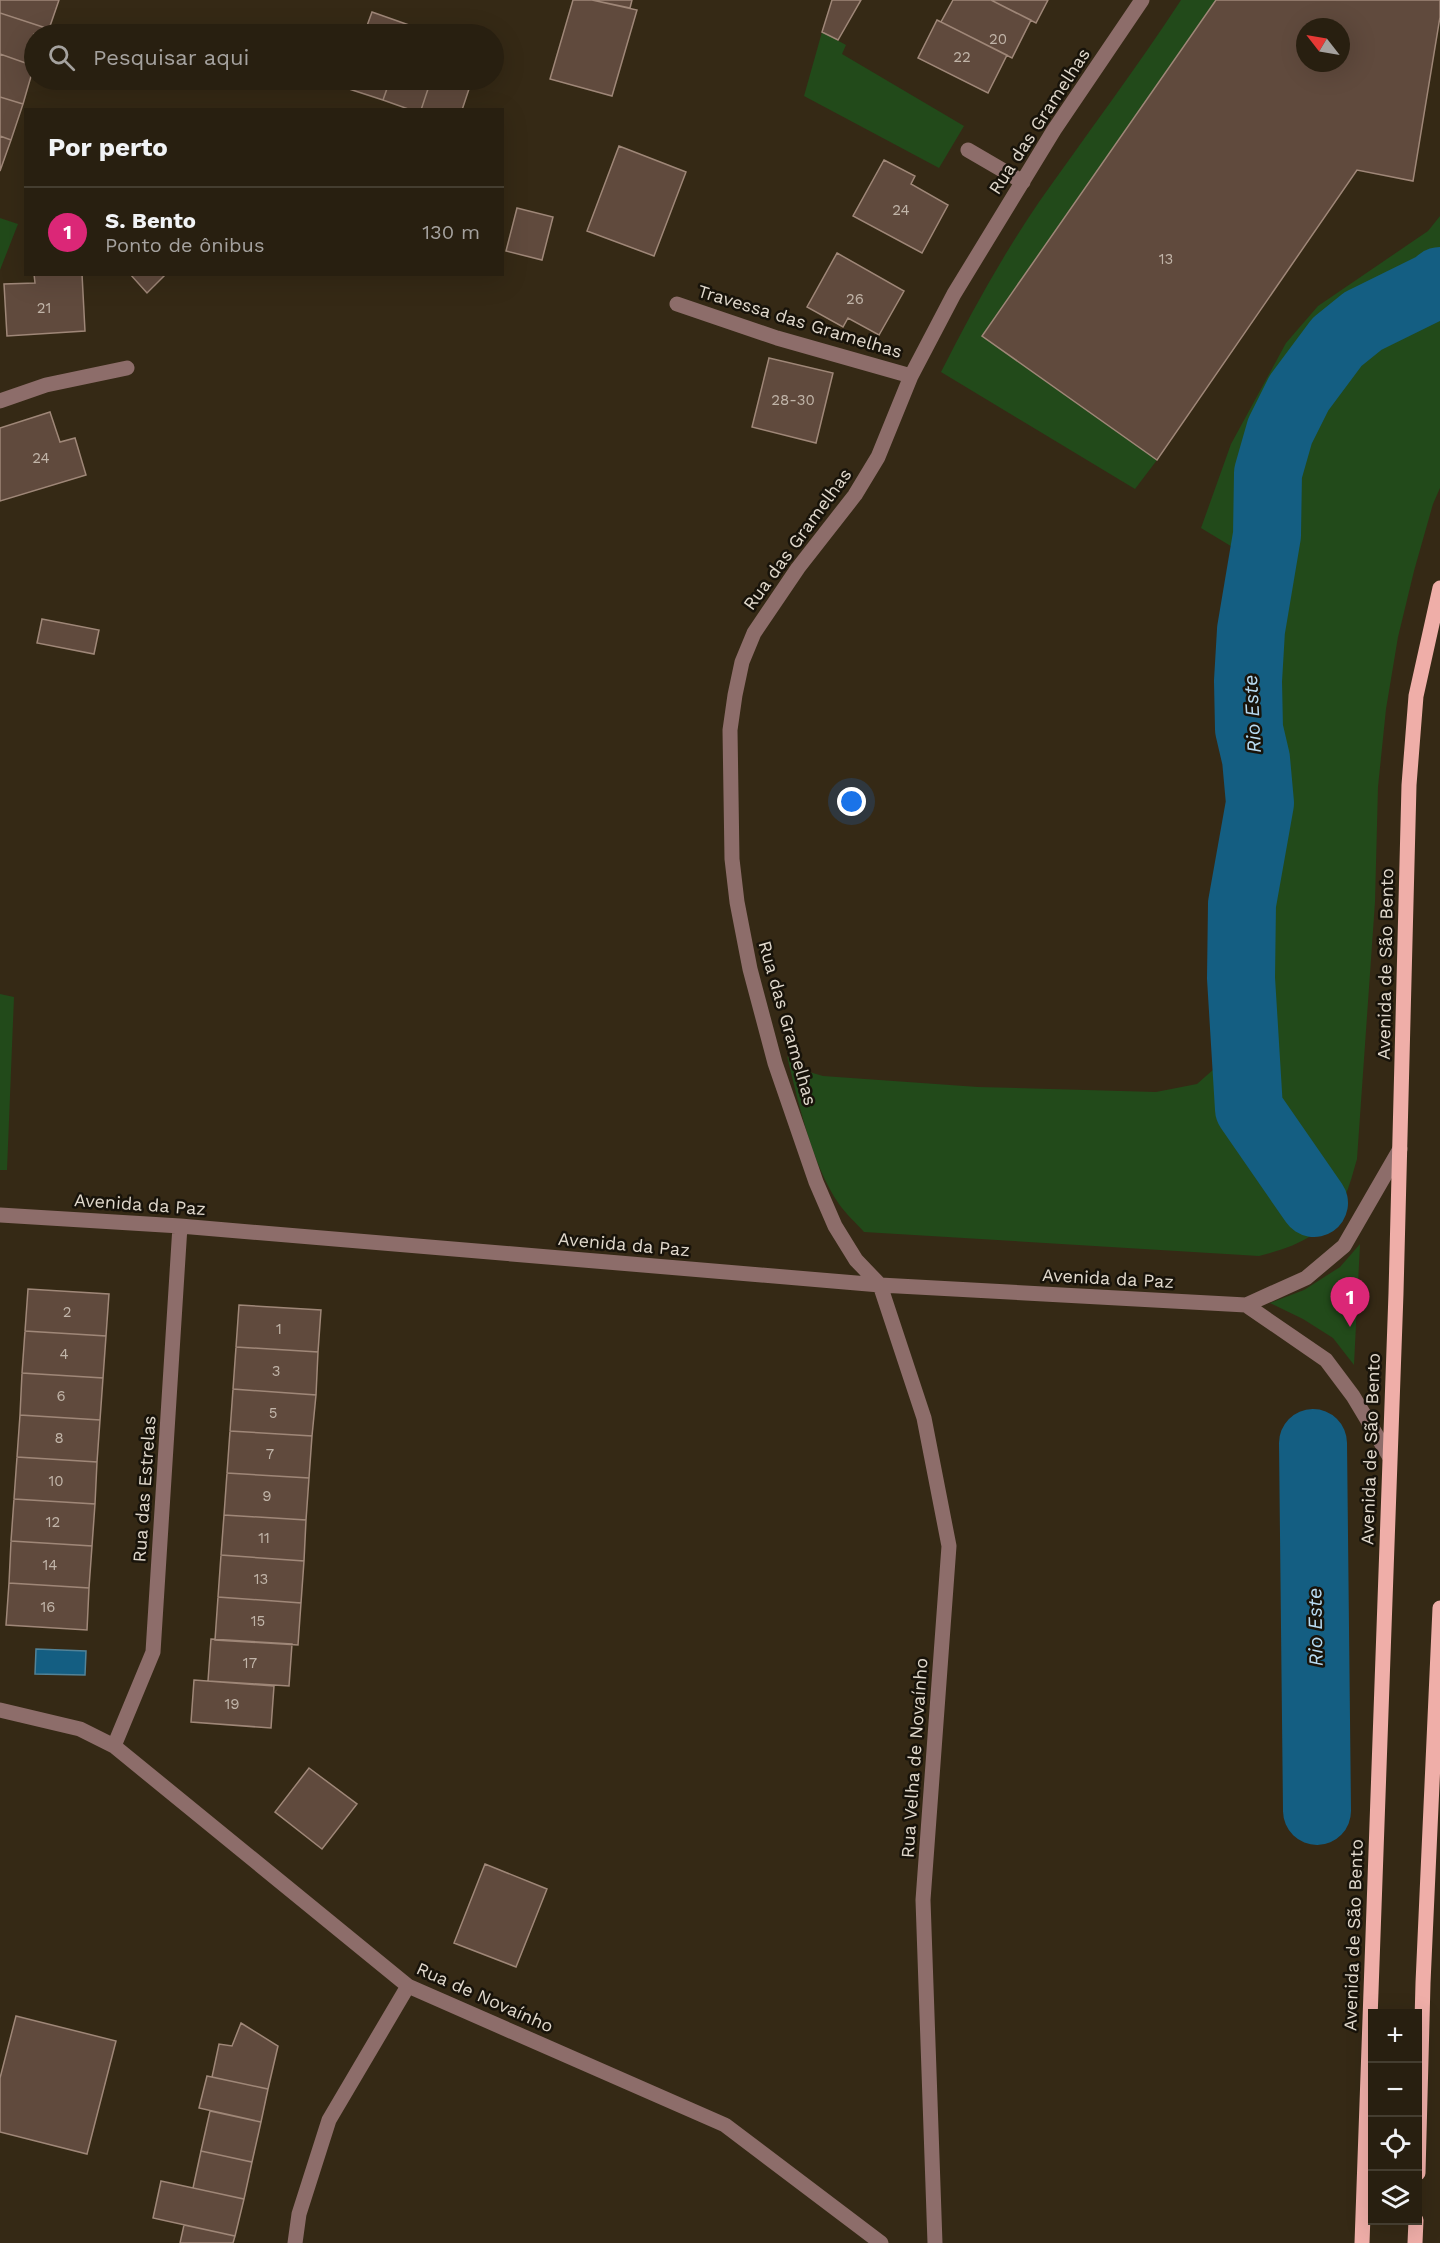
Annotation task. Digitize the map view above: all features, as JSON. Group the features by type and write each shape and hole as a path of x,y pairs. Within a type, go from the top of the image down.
{"main road":[{"name":"Avenida de São Bento","path":"1362,2243 1400,1149 1409,785 1416,696 1440,588"},
{"path":"1418,2171 1423,1983 1438,1696 1440,1608"},
{"path":"1415,2243 1416,2225"}],"street":[{"name":"Rua das Gramelhas","path":"880,1285 856,1260 835,1226 816,1182 775,1063 750,969 735,881 731,819 730,730 740,673 754,633 774,602 855,495 878,457 911,376 954,294 1054,130 1142,0"},
{"path":"968,150 1023,182"},
{"name":"Travessa das Gramelhas","path":"676,304 777,338 911,376"},
{"path":"0,401 46,385 127,368"},
{"name":"Avenida da Paz","path":"0,1215 180,1226 880,1285 1246,1305 1306,1278 1344,1246 1400,1149"},
{"name":"Rua das Estrelas","path":"114,1746 153,1652 180,1226"},
{"name":"Rua Velha de Novaínho","path":"880,1285 924,1418 949,1546 923,1900 935,2243"},
{"path":"1246,1305 1326,1360 1353,1396 1389,1456"},
{"name":"Rua de Novaínho","path":"0,1710 80,1729 114,1746 408,1986 725,2125 880,2243"},
{"path":"295,2243 299,2214 329,2120 408,1986"}],"green space":[{"path":"1181,0 1216,0 982,336 1157,460 1135,489 941,372 987,286 1025,222"},
{"path":"822,32 846,45 842,54 964,126 939,168 804,96"},
{"path":"1440,216 1440,266 1411,288 1354,317 1328,340 1307,365 1290,393 1266,453 1245,551 1234,548 1201,528 1231,444 1286,343 1318,306 1428,231"},
{"path":"0,218 18,224 0,270"},
{"path":"1440,294 1440,488 1433,504 1414,571 1398,637 1386,709 1378,787 1375,902 1357,1159 1348,1189 1337,1211 1319,1230 1308,1237 1285,1248 1259,1256 864,1232 839,1204 821,1171 807,1132 787,1056 799,1069 823,1076 978,1087 1156,1092 1197,1084 1214,1069 1229,1046 1232,1018 1252,1018 1250,917 1270,808 1267,756 1259,724 1258,657 1277,538 1275,493 1283,452 1303,402 1325,370 1359,334 1391,314 1427,302"},
{"path":"0,994 14,997 7,1170 0,1170"},
{"path":"1360,1244 1354,1365 1333,1338 1303,1319 1270,1303 1304,1290 1340,1267"}],"water":[{"path":"36,1649 86,1651 85,1675 35,1674"}],"building":[{"path":"0,0 59,0 51,24 34,24 0,13"},
{"path":"573,0 592,0 637,10 612,96 550,79"},
{"path":"592,0 632,0 630,8"},
{"path":"832,0 861,0 838,40 822,32"},
{"path":"953,0 991,0 1031,20 1012,58 941,22"},
{"path":"991,0 1048,0 1036,23"},
{"path":"1216,0 1440,0 1440,17 1413,181 1357,170 1157,460 982,336"},
{"path":"372,12 406,24 368,24"},
{"path":"0,13 34,24 24,24 24,62 0,54"},
{"path":"937,20 1007,55 988,93 918,58"},
{"path":"0,54 24,62 24,90 27,90 23,104 0,97"},
{"path":"352,90 386,90 383,100"},
{"path":"386,90 428,90 422,108 405,108 383,100"},
{"path":"428,90 469,90 463,108 422,108"},
{"path":"0,97 23,104 11,140 0,136"},
{"path":"0,136 11,140 0,171"},
{"path":"619,146 686,172 654,256 587,231"},
{"path":"884,160 915,176 911,184 948,205 922,253 853,216"},
{"path":"517,208 553,217 542,260 506,251"},
{"path":"837,253 904,291 879,335 848,318 843,327 807,307"},
{"path":"34,276 82,276 85,331 7,336 4,284 35,283"},
{"path":"132,276 164,276 147,293"},
{"path":"769,358 833,373 816,443 752,427"},
{"path":"50,412 60,442 75,438 86,475 0,501 0,428"},
{"path":"42,619 99,630 94,654 37,643"},
{"path":"28,1289 109,1294 106,1336 25,1331"},
{"path":"239,1305 321,1310 318,1352 236,1347"},
{"path":"25,1331 106,1336 103,1378 22,1373"},
{"path":"236,1347 318,1352 316,1395 233,1389"},
{"path":"22,1373 103,1378 100,1420 20,1415"},
{"path":"233,1389 316,1395 312,1436 230,1431"},
{"path":"20,1415 100,1420 97,1462 17,1457"},
{"path":"230,1431 312,1436 309,1478 227,1473"},
{"path":"17,1457 97,1462 95,1504 14,1499"},
{"path":"227,1473 309,1478 306,1520 224,1515"},
{"path":"14,1499 95,1504 92,1546 11,1541"},
{"path":"224,1515 306,1520 304,1561 221,1555"},
{"path":"11,1541 92,1546 89,1588 9,1583"},
{"path":"221,1555 304,1561 301,1603 218,1597"},
{"path":"9,1583 89,1588 87,1630 6,1625"},
{"path":"218,1597 301,1603 298,1645 215,1640"},
{"path":"211,1639 292,1644 289,1686 208,1681"},
{"path":"194,1680 274,1686 271,1728 191,1722"},
{"path":"309,1768 357,1804 322,1849 275,1812"},
{"path":"485,1864 547,1889 516,1967 454,1943"},
{"path":"16,2016 116,2041 87,2154 0,2132 0,2078"},
{"path":"241,2023 278,2046 268,2089 212,2077 219,2044 232,2046"},
{"path":"207,2076 268,2089 261,2122 199,2108"},
{"path":"210,2111 261,2122 252,2162 201,2151"},
{"path":"201,2151 252,2162 244,2199 193,2188"},
{"path":"161,2181 244,2199 235,2236 153,2218"},
{"path":"184,2225 235,2236 233,2243 180,2243"}],"waterway":[{"name":"Rio Este","path":"1314,1203 1249,1109 1241,978 1242,904 1260,803 1256,759 1249,729 1248,681 1251,630 1267,535 1268,473 1280,431 1299,393 1337,342 1363,321 1440,281"},
{"name":"Rio Este","path":"1313,1443 1317,1811"}],"place":[{"name":"S. Bento","path":"1350,1327"}]}
